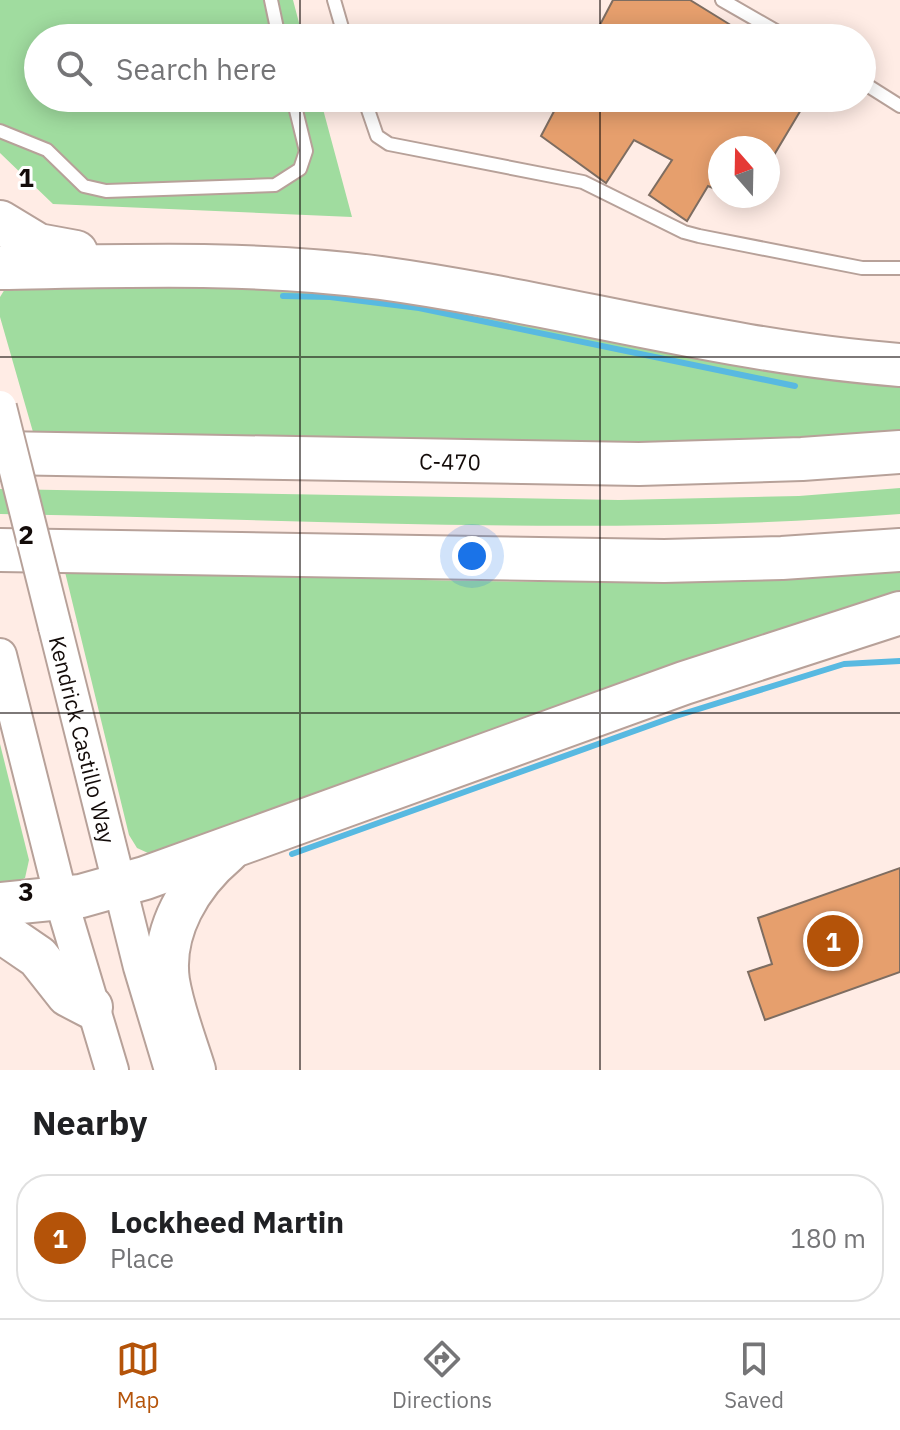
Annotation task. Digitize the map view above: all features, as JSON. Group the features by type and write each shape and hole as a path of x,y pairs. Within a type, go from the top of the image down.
{"highway":[{"path":"0,222 38,245 74,250 96,266"},
{"path":"0,268 256,267 361,275 746,345 819,357 900,365"},
{"name":"C-470","path":"0,453 639,464 791,460 900,452"},
{"path":"0,550 664,561 782,558 900,550"},
{"path":"0,904 61,899 120,886 684,683 900,613"},
{"path":"194,1070 168,982 171,940 190,892 213,865 235,846"},
{"path":"0,931 38,957 68,995 91,1007"}],"main road":[{"name":"Kendrick Castillo Way","path":"0,407 140,967 171,1070"},
{"path":"0,655 61,899 112,1070"}],"lane":[{"path":"271,0 276,24"},
{"path":"334,0 341,24"},
{"path":"722,0 764,24"},
{"path":"876,91 900,106"},
{"path":"0,131 47,150 84,186 106,191 275,185 300,169 306,151 296,112"},
{"path":"369,112 377,136 389,144 583,182 684,232 862,268 900,268"}],"green space":[{"path":"0,0 293,0 299,24 24,24 24,112 324,112 352,217 53,204 0,153"},
{"path":"3,283 320,286 900,380 900,431 670,443 33,432 0,317 0,297 5,289"},
{"path":"900,488 900,514 676,525 450,525 0,514 0,489 619,500 799,496"},
{"path":"900,570 900,601 151,859 148,853 137,848 129,835 65,572 587,582 692,581"},
{"path":"0,744 29,860 25,878 0,890"}],"building":[{"path":"613,0 690,0 729,24 600,24"},
{"path":"554,112 800,112 780,145 780,136 708,136 708,186 687,221 649,195 672,160 634,140 606,183 541,136"},
{"path":"900,868 900,972 765,1020 748,972 772,964 758,918"}],"waterway":[{"path":"283,296 330,297 419,308 795,386"},
{"path":"292,854 676,716 844,664 900,661"}],"place":[{"name":"Lockheed Martin","path":"833,941"}]}
